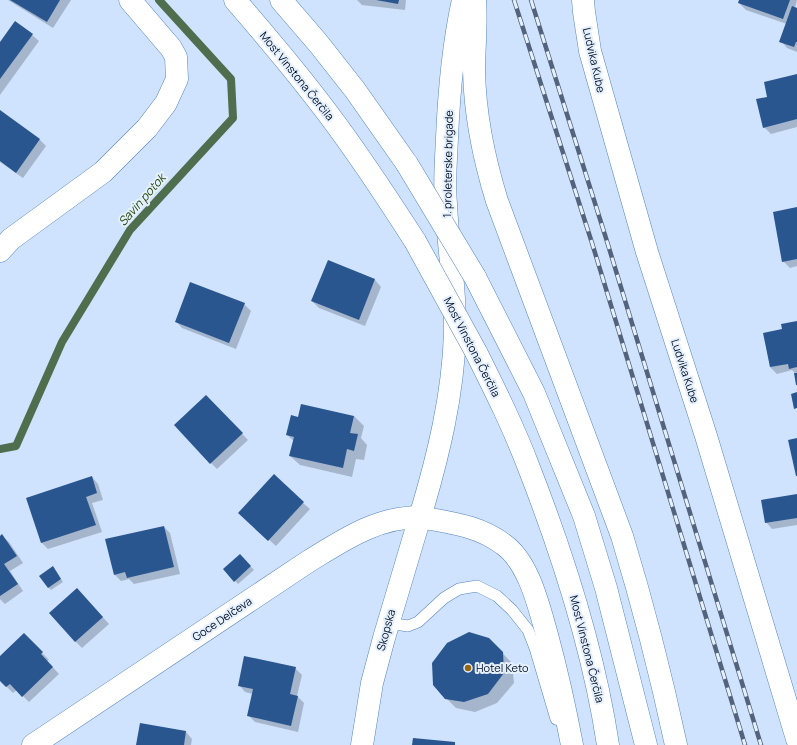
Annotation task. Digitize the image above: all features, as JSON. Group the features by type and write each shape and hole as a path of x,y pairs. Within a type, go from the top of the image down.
{"main road":[{"path":"0,251 11,239 103,172 148,128 166,103 177,79 176,57 171,48 130,0"},
{"name":"Most Vinstona Čerčila","path":"235,0 330,116 379,185 415,241 476,352 503,407 529,467 570,582 590,656 604,718 608,745"},
{"path":"281,0 318,43 407,164 474,277 534,393 584,516 608,596 646,745"},
{"name":"1. proleterske brigade","path":"420,517 433,475 441,439 451,378 455,333 453,281 447,225 445,180 449,98 456,32 463,0"},
{"path":"475,0 476,15 474,71 476,104 485,160 497,201 622,536 655,652 676,745"},
{"name":"Ludvika Kube","path":"583,0 590,51 643,237 706,436 790,692 797,739"},
{"name":"Goce Delčeva","path":"33,745 344,539 385,521 406,517 420,517 463,525 482,531 504,545 515,556 524,571 538,602 553,659 572,745"},
{"name":"Skopska","path":"362,745 372,683 388,623 420,517"}],"lane":[{"path":"388,623 408,626 418,622 444,598 459,589 477,586 497,596 512,610 528,630 535,648 556,719 567,721"}],"building":[{"path":"10,0 60,0 47,22"},
{"path":"376,0 399,0 398,4"},
{"path":"739,0 790,0 783,19 738,3"},
{"path":"792,6 797,8 797,42 794,47 779,42"},
{"path":"15,21 33,34 0,79 0,42"},
{"path":"797,74 797,119 763,128 756,99 767,97 764,82"},
{"path":"0,110 40,139 16,173 0,161"},
{"path":"797,207 797,259 782,262 773,212"},
{"path":"328,260 375,279 359,320 311,301"},
{"path":"190,282 245,303 229,343 175,322"},
{"path":"797,321 797,367 789,369 788,364 770,367 763,333 782,329 781,324"},
{"path":"794,373 797,373 797,385 796,385"},
{"path":"797,392 797,408 794,409 791,394"},
{"path":"206,395 243,433 210,464 174,425"},
{"path":"301,404 354,416 350,433 358,434 354,451 347,449 343,468 289,456 294,437 286,435 291,415 298,417"},
{"path":"797,438 797,476 796,476 788,440"},
{"path":"274,474 304,502 268,541 238,513"},
{"path":"92,476 97,493 86,497 96,525 41,543 26,498"},
{"path":"797,494 797,518 765,523 761,500"},
{"path":"164,526 174,567 127,578 125,572 114,575 105,539"},
{"path":"2,534 17,556 4,564 18,584 0,596 0,536"},
{"path":"240,554 251,566 234,582 223,569"},
{"path":"53,566 61,579 48,588 39,576"},
{"path":"77,588 103,617 75,642 49,613"},
{"name":"Hotel Keto","path":"469,632 489,638 503,652 504,673 488,694 464,702 445,699 433,685 432,663 447,643"},
{"path":"24,633 43,652 41,654 53,667 22,697 10,684 6,687 0,681 0,656"},
{"path":"244,656 296,667 290,694 298,696 291,726 247,716 253,689 238,686"},
{"path":"140,723 186,731 184,745 136,745"},
{"path":"413,738 455,742 455,745 412,745"}],"waterway":[{"name":"Savin potok","path":"0,449 16,446 62,342 130,230 233,118 231,79 159,0"}],"railway":[{"path":"514,0 592,243 745,745"},
{"path":"531,0 605,235 761,745"}],"place":[{"name":"Hotel Keto","path":"468,668"}]}
